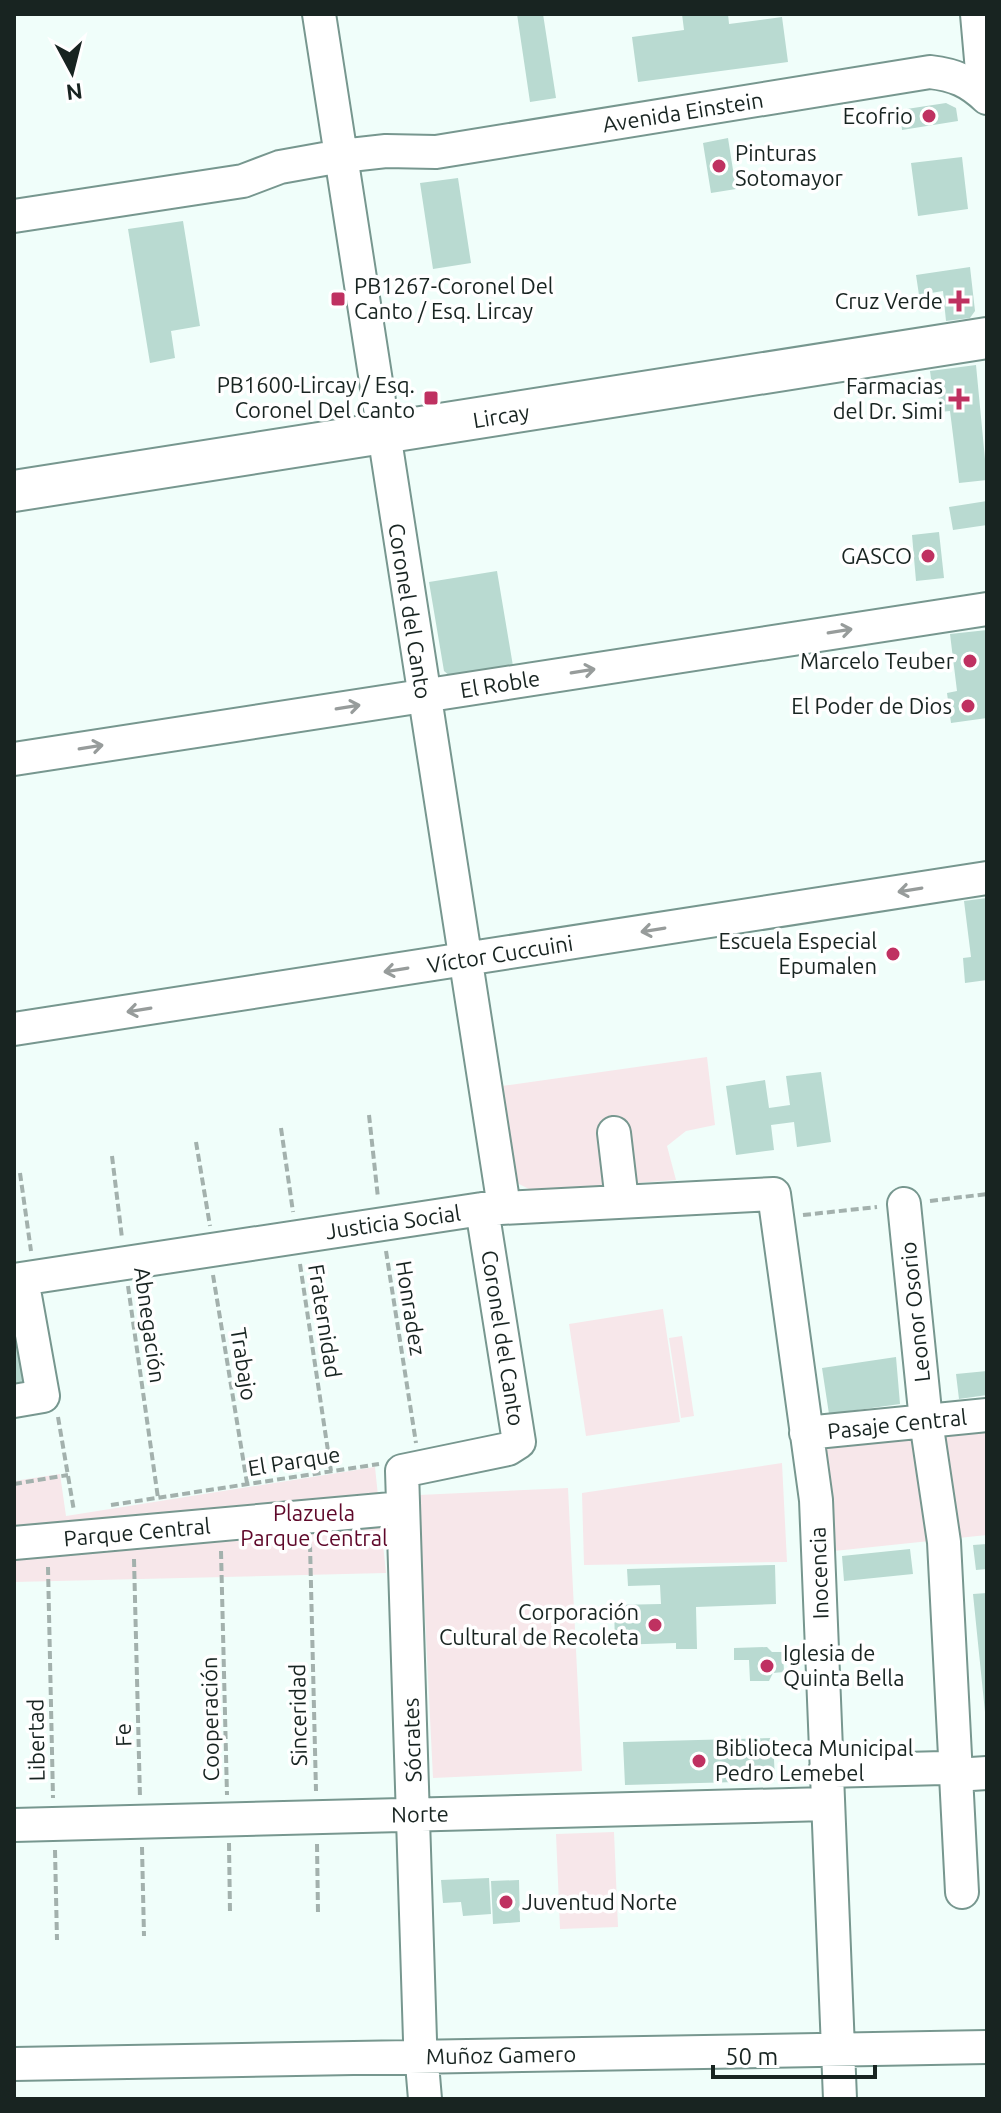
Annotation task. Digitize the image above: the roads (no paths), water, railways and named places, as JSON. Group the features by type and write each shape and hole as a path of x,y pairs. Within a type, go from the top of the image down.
{"main road":[{"path":"982,23 987,82"},
{"name":"Lircay","path":"14,491 987,338"}],"street":[{"name":"Coronel del Canto","path":"319,14 423,695 467,959 519,1442 508,1449 404,1464"},
{"name":"Avenida Einstein","path":"14,216 243,181 297,185 343,167 389,170 436,152 930,72 951,63 969,49 982,23"},
{"name":"Avenida Einstein","path":"930,72 952,74 972,84 987,98"},
{"name":"El Roble","path":"14,759 987,609"},
{"name":"Víctor Cuccuini","path":"14,1029 987,878"},
{"path":"614,1133 622,1201"},
{"name":"Justicia Social","path":"18,1280 211,1248 493,1208 774,1194"},
{"name":"Inocencia","path":"774,1194 817,1511 840,2099"},
{"name":"Leonor Osorio","path":"904,1204 926,1421 972,1772 962,1892"},
{"path":"14,1401 43,1396 18,1280"},
{"name":"Pasaje Central","path":"806,1433 987,1415"},
{"name":"Sócrates","path":"404,1464 421,2057 425,2099"},
{"name":"Parque Central","path":"14,1543 403,1508"},
{"path":"825,1771 944,1768 972,1772"},
{"name":"Norte","path":"14,1825 827,1804"},
{"name":"Muñoz Gamero","path":"14,2064 987,2047"}],"place":[{"name":"Ecofrio","path":"929,116"},
{"name":"Pinturas Sotomayor","path":"719,166"},
{"name":"PB1267-Coronel Del Canto / Esq. Lircay","path":"338,299"},
{"name":"Cruz Verde","path":"959,301"},
{"name":"PB1600-Lircay / Esq. Coronel Del Canto","path":"431,398"},
{"name":"Farmacias del Dr. Simi","path":"959,399"},
{"name":"GASCO","path":"928,556"},
{"name":"Marcelo Teuber","path":"970,661"},
{"name":"El Poder de Dios","path":"968,706"},
{"name":"Escuela Especial Epumalen","path":"893,954"},
{"name":"Corporación Cultural de Recoleta","path":"655,1625"},
{"name":"Iglesia de Quinta Bella","path":"767,1666"},
{"name":"Biblioteca Municipal Pedro Lemebel","path":"699,1761"},
{"name":"Juventud Norte","path":"506,1902"}],"park label":[{"name":"Plazuela Parque Central","path":"314,1526"}]}
